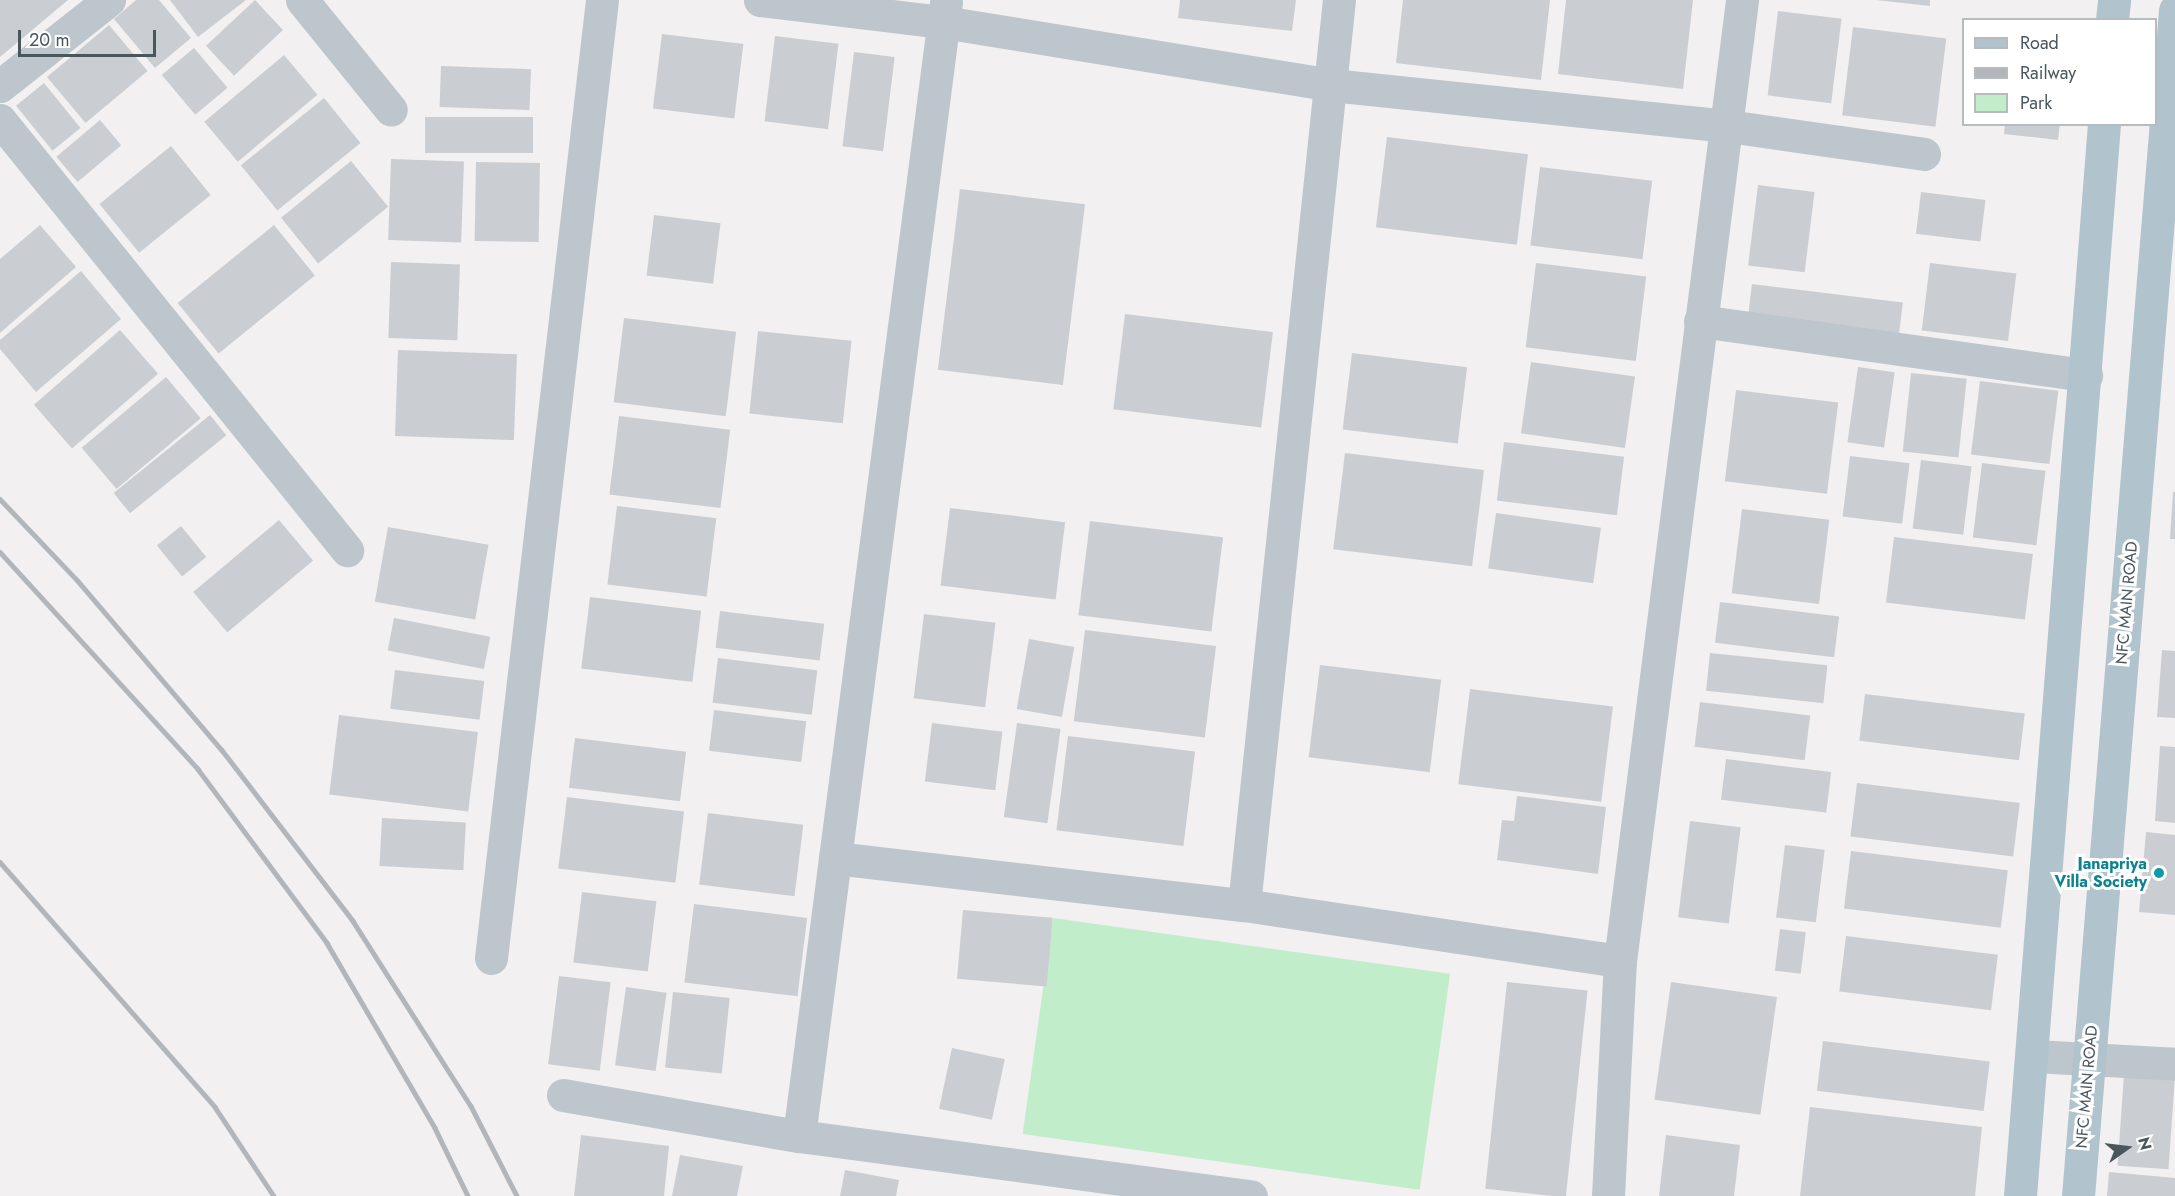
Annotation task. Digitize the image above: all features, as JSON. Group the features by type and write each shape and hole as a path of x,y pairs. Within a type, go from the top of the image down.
{"main road":[{"path":"2112,18 2114,0"},
{"name":"NFC MAIN ROAD","path":"2078,1196 2175,10"},
{"path":"2020,1196 2034,1056 2104,126"}],"street":[{"path":"0,86 109,0"},
{"path":"302,0 391,110"},
{"path":"491,958 602,0"},
{"path":"760,0 944,11 1331,85 1728,126 1924,154"},
{"path":"1244,905 1339,0"},
{"path":"1608,1196 1620,961 1700,321 1728,126 1742,0"},
{"path":"799,1136 944,11"},
{"path":"0,120 347,550"},
{"path":"1700,321 2086,375"},
{"path":"835,858 1244,905 1620,961"},
{"path":"2034,1056 2175,1064"},
{"path":"563,1095 799,1136 1183,1191 1251,1196"}],"green space":[{"path":"1053,918 1450,974 1420,1190 1023,1134"}],"building":[{"path":"0,0 68,0 0,57"},
{"path":"136,0 159,0 191,38 155,68 114,19"},
{"path":"170,0 246,0 198,37"},
{"path":"255,0 283,30 234,76 206,46"},
{"path":"1180,0 1296,0 1292,31 1178,18"},
{"path":"1403,0 1550,0 1541,80 1396,63"},
{"path":"1566,0 1693,0 1683,89 1558,74"},
{"path":"1876,0 1930,0 1930,6"},
{"path":"1778,11 1842,19 1831,103 1768,95"},
{"path":"109,25 148,71 86,123 47,77"},
{"path":"1853,27 1946,38 1935,127 1842,115"},
{"path":"662,34 743,44 734,118 653,108"},
{"path":"775,36 839,44 828,129 765,121"},
{"path":"194,48 227,88 195,115 162,75"},
{"path":"854,52 895,57 883,151 842,146"},
{"path":"284,55 317,95 238,162 204,122"},
{"path":"441,66 531,69 530,110 440,107"},
{"path":"44,83 81,128 53,151 16,106"},
{"path":"324,98 361,143 277,210 241,165"},
{"path":"425,117 533,117 533,153 425,153"},
{"path":"100,120 121,145 78,182 56,157"},
{"path":"2005,126 2060,126 2058,140 2004,134"},
{"path":"1387,137 1528,154 1517,245 1376,227"},
{"path":"171,146 211,195 139,253 100,204"},
{"path":"391,159 464,162 461,242 388,240"},
{"path":"351,161 388,207 318,263 281,218"},
{"path":"476,162 540,163 539,242 475,241"},
{"path":"1540,167 1652,181 1643,259 1530,245"},
{"path":"1758,185 1815,192 1805,272 1748,265"},
{"path":"960,189 1085,204 1063,385 938,370"},
{"path":"1921,192 1986,200 1980,242 1916,234"},
{"path":"654,215 721,223 713,284 647,276"},
{"path":"40,225 76,267 0,333 0,259"},
{"path":"274,225 315,276 219,354 178,303"},
{"path":"391,262 460,264 457,340 388,338"},
{"path":"1536,263 1646,277 1636,361 1526,347"},
{"path":"1930,263 2016,274 2008,341 1922,330"},
{"path":"81,271 121,319 36,392 0,349 0,340"},
{"path":"1752,284 1903,303 1899,337 1748,319"},
{"path":"1125,314 1273,332 1261,427 1113,409"},
{"path":"624,318 736,332 726,416 614,402"},
{"path":"120,330 158,374 72,449 34,405"},
{"path":"758,331 851,341 843,423 749,414"},
{"path":"398,350 517,354 514,440 395,436"},
{"path":"1352,353 1467,367 1458,444 1343,429"},
{"path":"1531,362 1635,377 1625,448 1521,433"},
{"path":"1858,367 1895,372 1884,447 1847,442"},
{"path":"1911,373 1967,379 1958,457 1903,452"},
{"path":"166,377 201,418 116,489 82,448"},
{"path":"1980,381 2058,391 2049,464 1971,454"},
{"path":"1736,390 1838,403 1827,494 1725,481"},
{"path":"210,415 226,435 130,513 114,493"},
{"path":"619,416 730,430 721,508 609,494"},
{"path":"1504,442 1624,457 1617,515 1497,501"},
{"path":"1345,453 1484,470 1472,566 1333,549"},
{"path":"1850,456 1910,463 1902,524 1843,517"},
{"path":"1921,460 1972,466 1963,535 1913,528"},
{"path":"1982,463 2046,471 2036,545 1973,537"},
{"path":"2173,492 2175,492 2175,539 2170,539"},
{"path":"617,506 716,518 707,597 607,584"},
{"path":"950,508 1065,522 1056,600 940,585"},
{"path":"1742,509 1829,520 1819,604 1732,593"},
{"path":"1496,513 1601,528 1593,583 1488,568"},
{"path":"279,520 313,561 227,633 193,592"},
{"path":"1090,521 1223,537 1211,632 1078,615"},
{"path":"181,526 206,557 182,577 157,546"},
{"path":"388,527 488,545 475,620 375,602"},
{"path":"1894,537 2033,554 2025,620 1886,603"},
{"path":"590,597 701,611 692,682 581,668"},
{"path":"1720,602 1839,617 1834,657 1715,643"},
{"path":"720,611 824,624 820,661 715,648"},
{"path":"924,614 995,623 985,707 914,698"},
{"path":"394,618 490,637 484,669 388,650"},
{"path":"1085,630 1216,646 1205,737 1074,721"},
{"path":"1029,639 1074,647 1062,717 1017,709"},
{"path":"2162,650 2175,651 2175,718 2157,717"},
{"path":"1710,653 1827,665 1823,703 1706,691"},
{"path":"718,658 817,670 812,715 713,703"},
{"path":"1320,665 1441,680 1430,772 1309,757"},
{"path":"395,670 484,681 480,720 390,709"},
{"path":"1470,689 1613,707 1601,802 1458,784"},
{"path":"1865,694 2025,714 2019,760 1859,741"},
{"path":"1700,702 1810,716 1805,760 1695,747"},
{"path":"714,710 806,721 801,762 709,751"},
{"path":"339,715 478,732 468,811 329,794"},
{"path":"932,723 1002,732 995,790 925,782"},
{"path":"1017,723 1061,729 1047,823 1004,817"},
{"path":"1068,736 1195,752 1183,846 1056,830"},
{"path":"575,738 686,752 680,801 569,788"},
{"path":"2160,746 2175,747 2175,823 2155,821"},
{"path":"1726,759 1831,772 1826,813 1721,800"},
{"path":"1857,783 2020,803 2013,857 1850,837"},
{"path":"1517,796 1606,807 1598,874 1497,860 1502,820 1514,821"},
{"path":"567,797 684,811 675,883 558,868"},
{"path":"708,813 803,825 795,896 699,884"},
{"path":"382,818 466,822 463,870 379,866"},
{"path":"1690,821 1741,827 1729,923 1678,917"},
{"name":"Janapriya Villa Society","path":"2146,832 2175,835 2175,915 2139,912"},
{"path":"1785,845 1825,850 1816,922 1776,917"},
{"path":"1851,851 2008,870 2001,928 1844,909"},
{"path":"582,892 656,901 648,972 573,962"},
{"path":"694,904 807,918 798,996 684,982"},
{"path":"963,910 1053,918 1047,987 957,979"},
{"path":"1780,929 1806,932 1801,974 1775,971"},
{"path":"1846,936 1998,955 1991,1010 1839,992"},
{"path":"559,976 611,982 600,1071 548,1064"},
{"path":"1507,982 1588,990 1566,1196 1485,1189"},
{"path":"1671,982 1777,997 1760,1115 1654,1100"},
{"path":"626,987 667,993 656,1071 615,1065"},
{"path":"673,992 730,998 722,1074 665,1068"},
{"path":"1823,1041 1990,1061 1984,1111 1817,1091"},
{"path":"952,1048 1005,1059 992,1120 939,1109"},
{"path":"2124,1074 2175,1078 2168,1169 2118,1166"},
{"path":"1810,1107 1982,1127 1975,1196 1800,1196"},
{"path":"581,1135 669,1146 664,1196 574,1196"},
{"path":"1666,1135 1740,1145 1734,1196 1659,1196"},
{"path":"680,1155 743,1166 737,1196 672,1196"},
{"path":"845,1170 899,1180 896,1196 840,1196"},
{"path":"2109,1172 2175,1178 2175,1196 2107,1196"}],"railway":[{"path":"0,499 78,581 222,750 353,921 471,1106 517,1196"},
{"path":"0,552 198,769 327,943 435,1128 468,1196"},
{"path":"0,862 215,1107 274,1196"}],"place":[{"name":"Janapriya Villa Society","path":"2159,873"}]}
